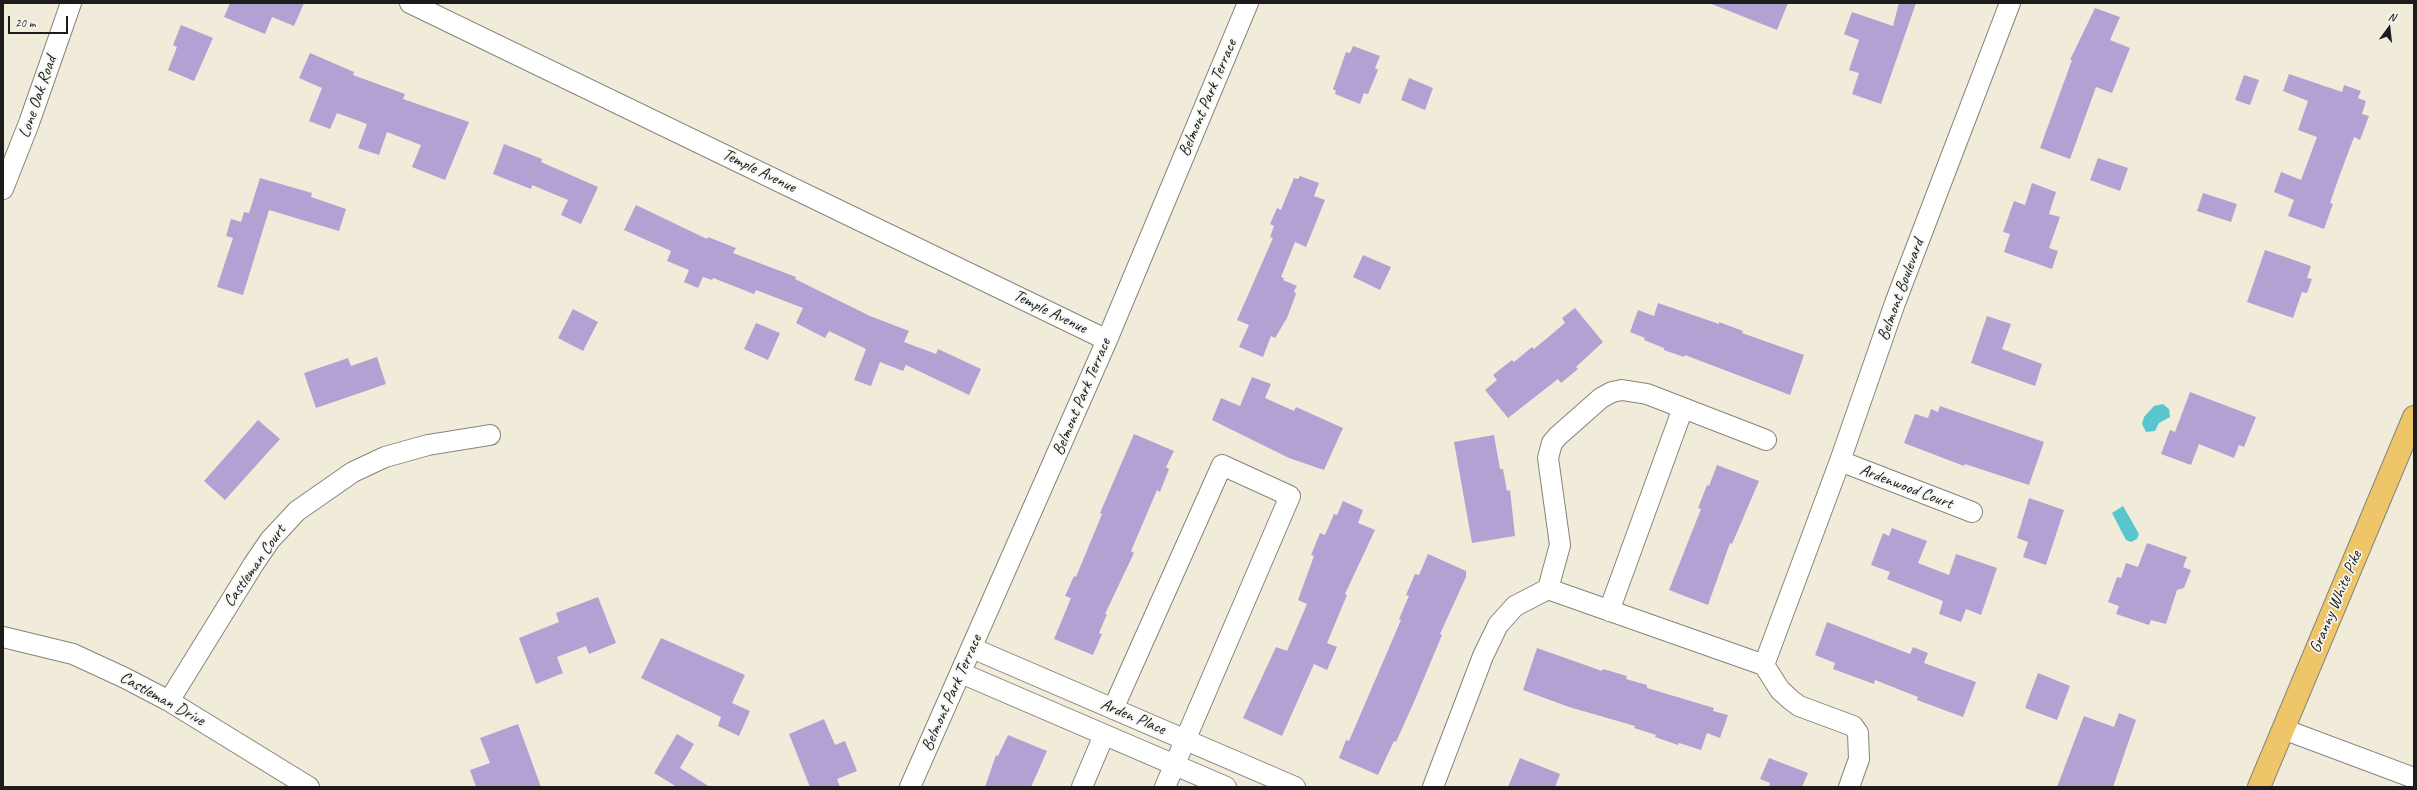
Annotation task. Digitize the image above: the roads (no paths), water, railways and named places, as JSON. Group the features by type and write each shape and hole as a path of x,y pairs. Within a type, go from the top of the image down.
{"main road":[{"name":"Granny White Pike","path":"2259,787 2414,417"}],"street":[{"name":"Lone Oak Road","path":"3,189 29,123 71,3"},
{"name":"Temple Avenue","path":"410,3 1107,340"},
{"name":"Belmont Park Terrace","path":"910,787 1107,340 1248,3"},
{"name":"Belmont Boulevard","path":"1764,665 1795,578 1840,461 1895,303 2010,3"},
{"path":"1548,589 1560,545 1548,458 1552,443 1601,398 1612,392 1633,391 1684,408 1766,440"},
{"path":"1609,611 1684,408"},
{"name":"Castleman Court","path":"169,701 253,565 270,540 297,511 353,472 385,457 428,444 490,435"},
{"name":"Ardenwood Court","path":"1840,461 1972,512"},
{"path":"1113,709 1222,465 1290,496 1165,787"},
{"path":"1433,787 1483,656 1498,625 1515,606 1548,589 1764,665 1780,690 1799,706 1853,726 1858,734 1859,759 1849,787"},
{"name":"Castleman Drive","path":"3,637 73,654 125,678 169,701 309,787"},
{"name":"Arden Place","path":"972,648 1295,787"},
{"name":"Arden Place","path":"961,673 1226,787"},
{"path":"2283,729 2414,778"},
{"path":"1082,787 1104,735"}],"water":[{"path":"2163,404 2169,409 2170,417 2159,423 2155,431 2146,432 2142,424 2144,417 2154,406"},
{"path":"2123,506 2139,534 2137,539 2131,542 2126,540 2112,513"}]}
